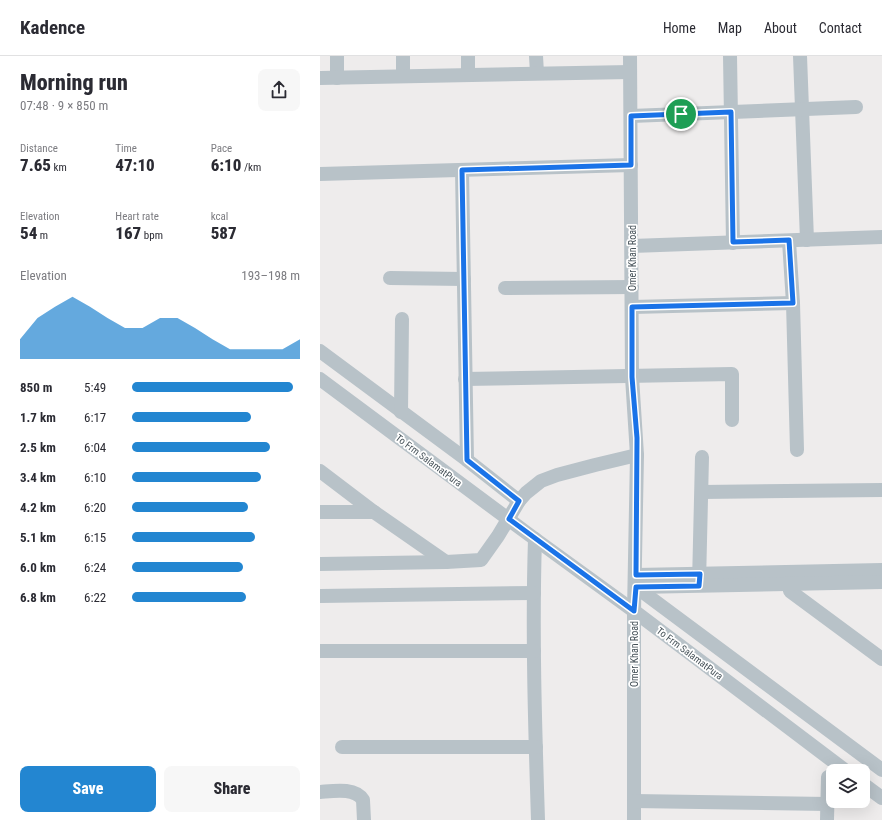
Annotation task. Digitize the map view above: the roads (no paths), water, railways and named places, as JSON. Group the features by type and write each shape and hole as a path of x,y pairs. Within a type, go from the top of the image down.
{"street":[{"path":"337,56 337,78"},
{"path":"403,56 403,76"},
{"path":"468,56 468,74"},
{"path":"536,56 537,74"},
{"name":"Omer Khan Road","path":"630,56 632,377 637,456 636,581 634,611 634,820"},
{"path":"730,56 733,242"},
{"path":"800,56 807,240"},
{"path":"320,78 630,72"},
{"path":"631,116 856,107"},
{"path":"320,174 631,165"},
{"path":"462,170 467,460"},
{"path":"632,246 882,237"},
{"path":"789,240 793,303 797,450"},
{"path":"390,278 464,279"},
{"path":"505,288 632,287"},
{"path":"632,307 793,303"},
{"path":"401,412 402,320"},
{"path":"320,351 467,460 519,501"},
{"path":"465,379 732,374 732,420"},
{"name":"To Frm SalamatPura","path":"320,379 634,611 837,764"},
{"path":"320,564 481,560 509,519 519,501 526,493 541,481 557,475 637,456"},
{"path":"699,580 702,457"},
{"path":"320,471 374,512 446,562"},
{"path":"702,492 882,490"},
{"path":"320,512 374,512"},
{"path":"535,539 534,651 538,820"},
{"path":"636,581 699,580 882,570"},
{"path":"699,580 789,583 882,582"},
{"path":"636,581 882,770"},
{"path":"789,583 790,591 882,659"},
{"path":"320,596 534,594"},
{"path":"320,650 534,651"},
{"path":"342,747 536,747"},
{"path":"870,789 882,798"},
{"path":"320,792 351,791 357,793 363,800 364,820"},
{"path":"634,801 826,804"},
{"path":"828,808 828,820"}]}
